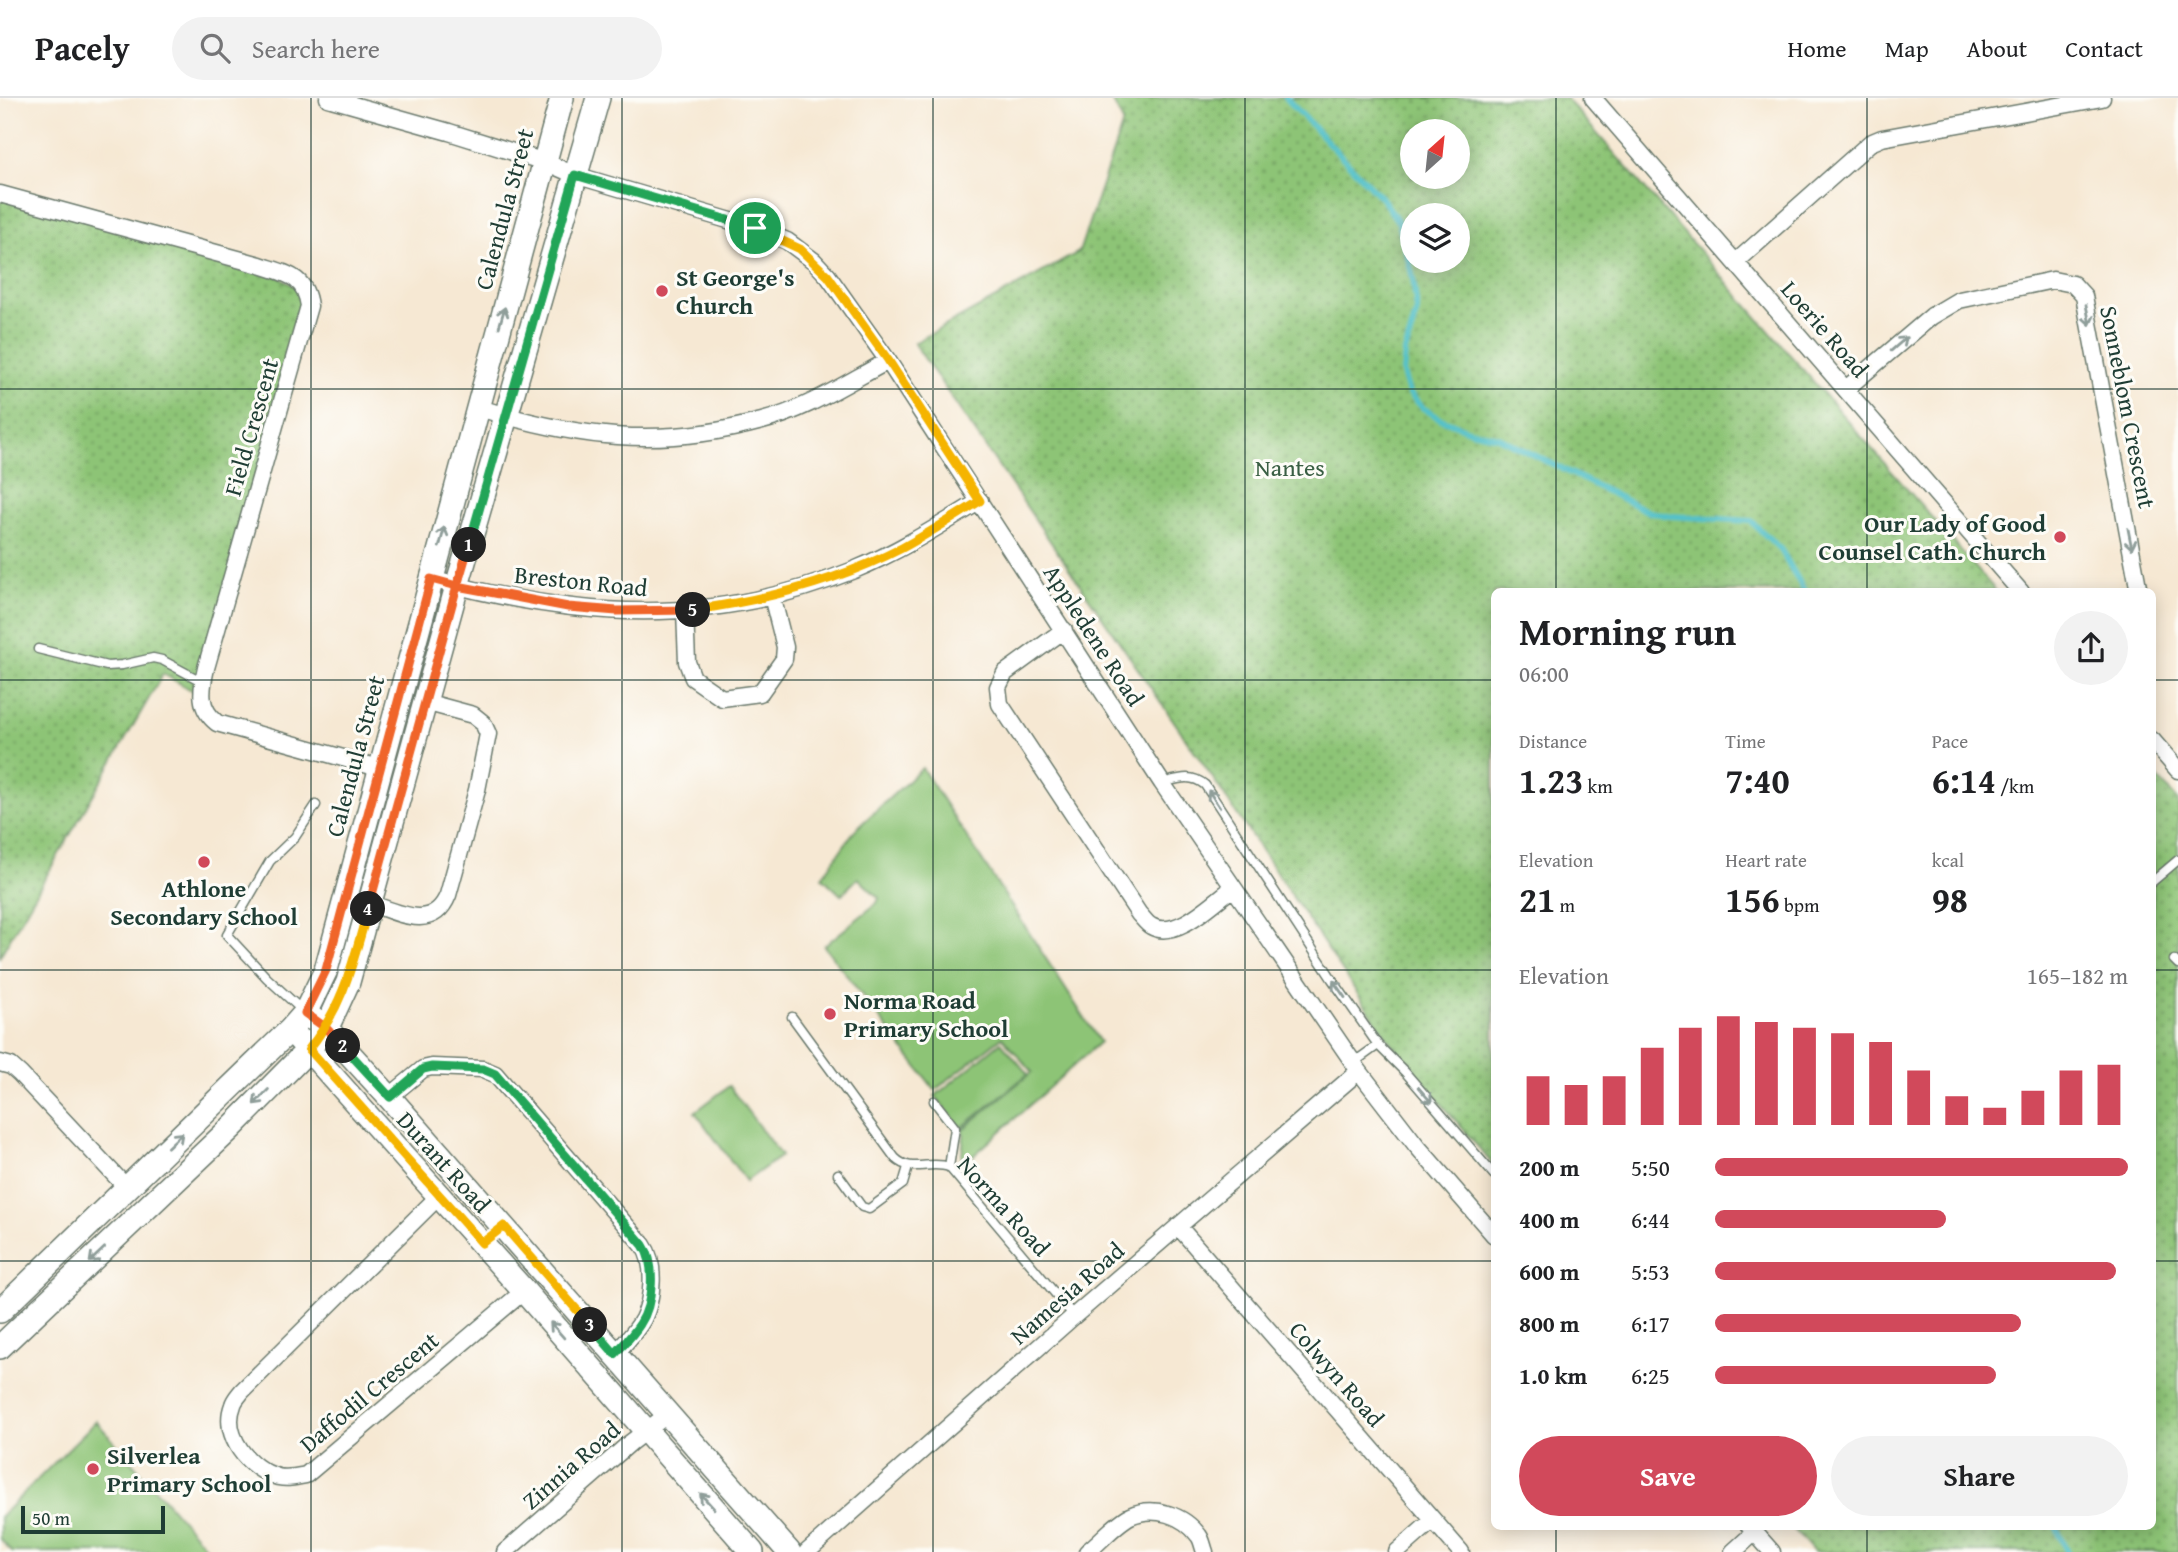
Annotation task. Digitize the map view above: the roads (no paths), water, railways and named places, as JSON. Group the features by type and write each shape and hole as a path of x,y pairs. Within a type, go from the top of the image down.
{"street":[{"name":"Appledene Road","path":"328,98 449,132 545,162 575,175 755,228 787,241 814,261 828,276 888,360 1162,783 1356,1067 1416,1144 1491,1232"},
{"name":"Calendula Street","path":"0,1311 298,1021 326,970 562,98"},
{"path":"0,1347 231,1128 309,1049 326,1028 348,982 457,586 598,98"},
{"path":"1736,262 1870,143 1882,138 2102,98"},
{"name":"Loerie Road","path":"1602,101 1736,262 2018,588"},
{"name":"Field Crescent","path":"0,194 260,265 292,276 304,286 309,306 203,682 203,706 208,716 217,723 379,768"},
{"name":"Sonneblom Crescent","path":"1847,388 1932,316 1959,300 2053,281 2073,284 2084,296 2139,588"},
{"path":"477,407 575,432 611,437 668,437 764,421 888,360"},
{"name":"Breston Road","path":"431,579 568,607 617,611 685,611 741,604 811,586 867,564 903,548 980,501"},
{"path":"685,611 687,662 693,678 722,698 760,693 784,659 785,647 772,596"},
{"path":"1064,631 1005,673 998,687 1000,704 1139,914 1151,926 1168,931 1183,925 1233,888"},
{"path":"369,903 406,916 423,917 440,909 448,895 480,777 488,734 483,723 473,715 425,702"},
{"path":"2156,745 2178,770"},
{"name":"Durant Road","path":"298,1021 326,1028 390,1097 789,1552"},
{"name":"Durant Road","path":"298,1021 309,1049 752,1552"},
{"path":"0,1063 11,1066 20,1074 126,1187"},
{"name":"Durant Road","path":"390,1097 423,1069 432,1067 483,1069 495,1074 643,1245 650,1257 652,1270 647,1311 640,1324 615,1354"},
{"name":"Namesia Road","path":"807,1552 1356,1067"},
{"name":"Daffodil Crescent","path":"439,1196 242,1391 233,1404 230,1421 233,1439 249,1460 263,1471 276,1476 291,1478 306,1475 524,1290"},
{"path":"482,1243 504,1226"},
{"name":"Colwyn Road","path":"1178,1226 1461,1552"},
{"name":"Zinnia Road","path":"505,1552 668,1415"},
{"path":"1087,1552 1127,1517 1143,1511 1162,1512 1180,1518 1200,1537 1205,1552"},
{"path":"1397,1552 1433,1520"},
{"path":"1733,1552 1751,1530"},
{"path":"1753,1530 1772,1552"}],"lane":[{"path":"38,649 107,666 122,666 153,658 203,682"},
{"path":"1162,783 1195,778 1205,785 1378,1045 1414,1082 1491,1172"},
{"path":"298,1021 267,978 228,935 271,861 295,837 316,805"},
{"path":"2156,879 2178,860"},
{"path":"792,1017 895,1158 908,1167 903,1184 869,1209 862,1207 838,1174"},
{"path":"1356,1067 1378,1045"},
{"path":"934,1101 955,1128 949,1167"},
{"name":"Norma Road","path":"908,1167 937,1164 949,1167 1074,1316"}],"waterway":[{"path":"1286,98 1384,201 1399,223 1413,278 1417,311 1405,352 1403,373 1409,393 1423,408 1441,419 1471,431 1498,437 1649,512 1751,521 1781,550 1803,588"},
{"path":"2058,1530 2067,1552"}],"place":[{"name":"St George's Church","path":"662,291"},
{"name":"Our Lady of Good Counsel Cath. Church","path":"2060,537"},
{"name":"Athlone Secondary School","path":"204,862"},
{"name":"Norma Road Primary School","path":"830,1014"},
{"name":"Silverlea Primary School","path":"93,1469"}],"park label":[{"name":"Nantes","path":"1290,467"}]}
